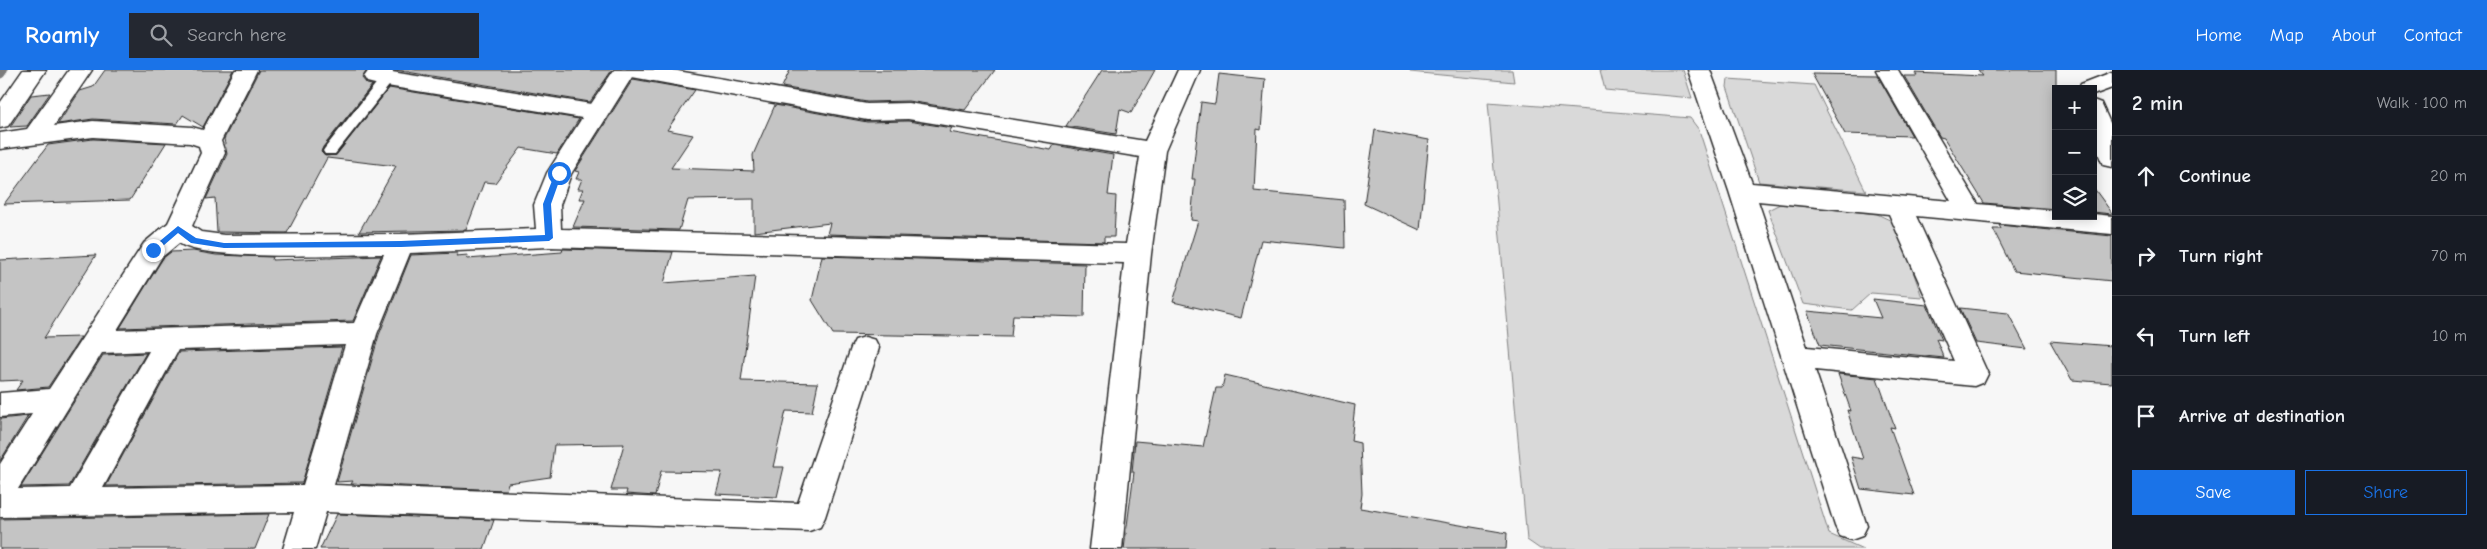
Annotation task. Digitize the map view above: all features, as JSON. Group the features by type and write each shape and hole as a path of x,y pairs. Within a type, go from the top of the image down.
{"street":[{"path":"0,120 35,70"},
{"path":"35,136 81,70"},
{"path":"0,490 153,250 178,229 213,153 209,141 246,70"},
{"path":"549,238 547,204 556,181 625,70"},
{"path":"631,70 867,112 908,111 1153,151"},
{"path":"1106,549 1138,254 1153,151 1189,70"},
{"path":"1699,70 1742,191 1851,526"},
{"path":"1887,70 1969,210"},
{"path":"384,75 597,113"},
{"path":"2097,86 2112,79"},
{"path":"2097,119 2112,159"},
{"path":"0,141 93,129 192,135 209,141"},
{"path":"1742,191 1969,210 2112,225"},
{"path":"1796,357 1974,374 1898,204"},
{"path":"178,229 194,241 224,245 401,244 549,238 1138,254"},
{"path":"299,549 363,334 401,244"},
{"path":"93,342 363,334"},
{"path":"79,502 170,340"},
{"path":"0,503 314,498 809,517 865,348"},
{"path":"0,405 56,400"}],"lane":[{"path":"330,151 384,75"}],"shaded area":[{"path":"1410,70 1512,70 1514,82 1410,72"},
{"path":"1600,70 1683,70 1692,98 1605,90"},
{"path":"1728,79 1814,85 1866,191 1759,182 1727,87"},
{"path":"1488,102 1690,118 1699,130 1829,534 1863,549 1540,549 1527,540"},
{"path":"1780,204 1877,214 1896,223 1922,297 1871,293 1852,310 1803,304 1768,210"}],"building":[{"path":"105,70 233,70 203,127 183,115 177,124 93,119 58,124 80,91 93,87"},
{"path":"259,70 367,70 362,78 367,84 372,85 323,147 321,152 325,156 336,155 389,88 579,119 557,154 521,148 495,183 484,182 466,230 359,232 396,166 327,158 287,233 217,232 215,198 206,199 227,154 224,139"},
{"path":"395,70 612,70 590,102"},
{"path":"790,70 995,70 965,110 908,101 867,102 782,87"},
{"path":"1102,70 1155,70 1131,113 1120,109 1116,134 1066,126"},
{"path":"1978,70 2056,70 2056,85 2052,85 2052,209 1984,203 1944,138 1940,137 1904,76 1917,76 1915,73 1983,76"},
{"path":"1219,74 1265,79 1261,130 1257,129 1254,191 1344,200 1345,248 1261,240 1241,318 1173,302 1198,221 1191,220 1195,179 1192,179 1201,102 1215,104"},
{"path":"1812,74 1877,75 1912,136 1845,134"},
{"path":"633,79 695,90 667,130 693,135 671,168 754,171 753,155 775,105 867,122 908,121 952,128 949,132 1051,150 1054,145 1113,155 1108,195 1116,196 1114,237 1104,237 1104,242 827,234 830,223 754,232 754,199 688,200 679,230 573,227 585,199 579,199 583,189 578,189 582,179 576,179 579,172 575,171"},
{"path":"50,93 27,126 10,127 31,95"},
{"path":"1375,130 1429,140 1420,230 1364,204"},
{"path":"93,139 166,143 130,200 4,204 48,145"},
{"path":"2097,192 2112,213 2097,212"},
{"path":"1999,225 2112,236 2112,281 2014,271 1993,229 2001,229"},
{"path":"563,249 673,252 664,283 755,276 741,381 818,383 812,412 786,411 773,467 784,467 777,497 716,494 722,472 661,471 655,496 626,494 627,490 611,490 624,444 554,445 550,477 508,483 506,490 351,484 353,481 337,482 379,335 411,255 458,253 456,256 468,255 467,259 562,252"},
{"path":"193,251 216,255 273,257 272,260 381,256 353,321 120,328 163,258 171,252"},
{"path":"96,255 44,338 81,337 48,387 16,390 23,380 0,381 0,260"},
{"path":"822,256 1085,264 1084,317 1013,315 1011,337 833,334 812,300"},
{"path":"1873,299 1927,305 1942,340 1936,339 1944,358 1820,345 1807,311 1881,318"},
{"path":"1960,308 2008,313 2027,349 1976,343"},
{"path":"2050,341 2112,346 2112,383 2072,380"},
{"path":"342,347 302,483 106,486 179,352"},
{"path":"146,353 69,486 21,487 103,355"},
{"path":"1838,374 1877,378 1895,428 1890,427 1914,495 1861,489 1851,457 1863,459 1847,410 1851,411"},
{"path":"1225,375 1355,405 1351,441 1360,443 1362,494 1360,508 1507,533 1506,549 1124,549 1134,472 1132,472 1135,441 1203,447 1216,388 1222,388"},
{"path":"28,416 0,461 0,419"},
{"path":"269,514 255,549 0,549 0,519"},
{"path":"337,514 494,520 484,549 320,549"}],"route":[{"path":"153,250 178,229 194,241 224,245 401,244 549,238 547,204 559,173"}]}
